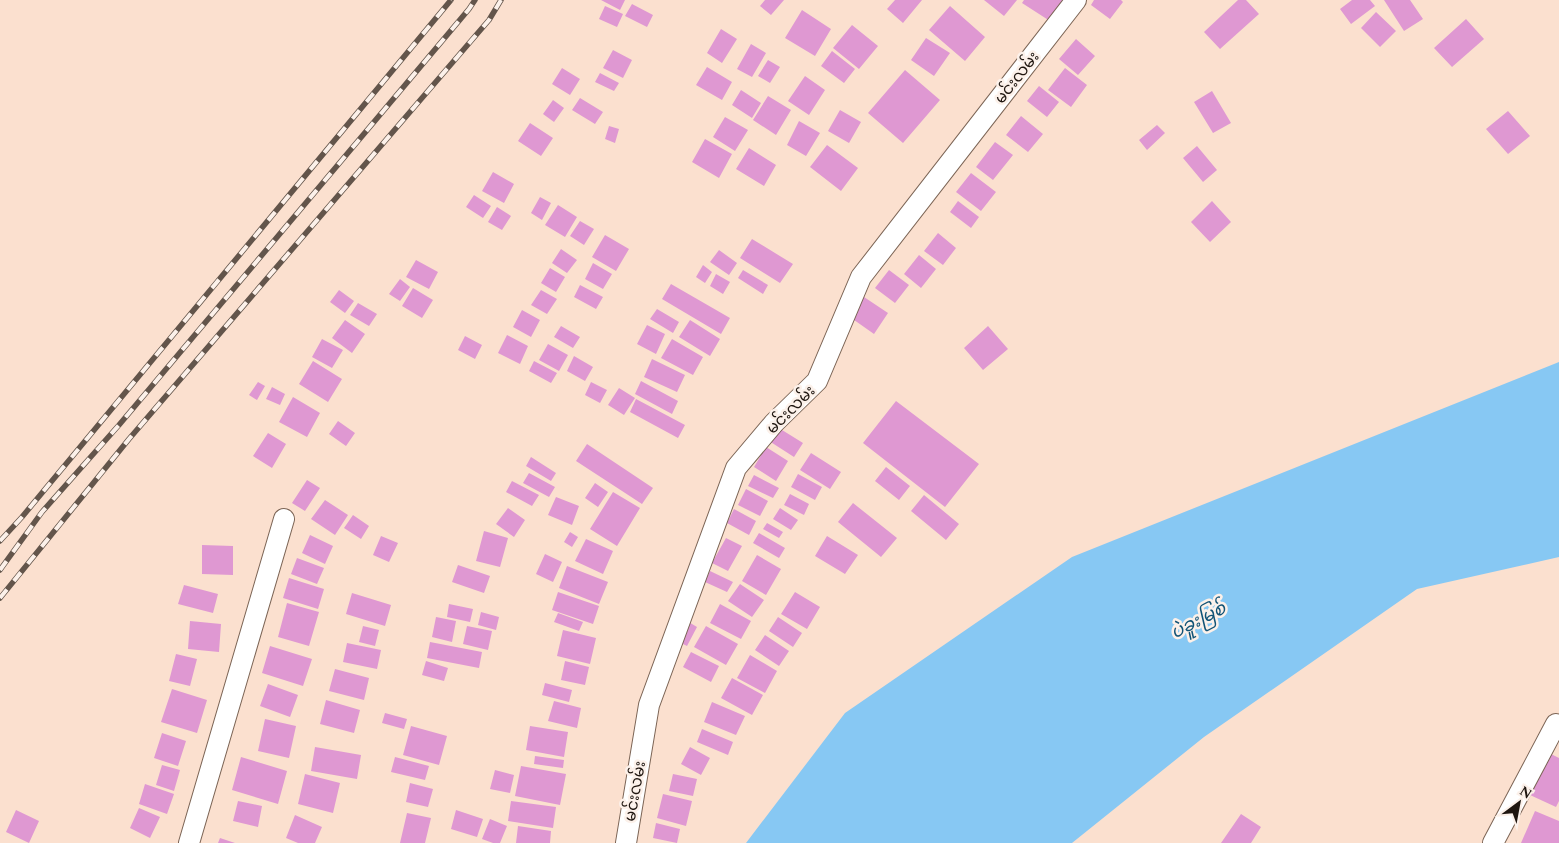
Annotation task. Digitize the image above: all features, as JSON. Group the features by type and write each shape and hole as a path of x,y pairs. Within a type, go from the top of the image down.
{"street":[{"name":"မင်းလမ်း","path":"626,843 649,706 736,468 774,423 817,381 861,277 1076,0"},
{"path":"189,843 284,520"},
{"path":"1494,843 1558,723"}],"water":[{"name":"ပဲခူးမြစ်","path":"1559,362 1559,557 1417,589 1204,737 1072,843 746,843 845,713 1072,557"}],"building":[{"path":"601,0 625,0 620,10"},
{"path":"765,0 784,0 771,15 760,6"},
{"path":"895,0 922,0 903,23 887,9"},
{"path":"984,0 1017,0 1004,16"},
{"path":"1024,0 1068,0 1053,23 1022,3"},
{"path":"1094,0 1121,0 1123,2 1110,19 1091,5"},
{"path":"1238,0 1246,0 1259,14 1220,49 1204,32"},
{"path":"1352,0 1370,0 1375,6 1351,24 1340,9"},
{"path":"1384,0 1410,0 1423,19 1404,31"},
{"path":"632,4 653,15 647,27 625,16"},
{"path":"605,6 623,14 617,27 599,19"},
{"path":"950,6 985,37 965,61 929,30"},
{"path":"802,10 831,29 815,56 785,38"},
{"path":"1376,12 1396,31 1380,47 1361,28"},
{"path":"1466,19 1484,39 1452,67 1434,48"},
{"path":"852,25 878,46 859,69 833,48"},
{"path":"721,29 737,39 722,63 707,53"},
{"path":"926,38 950,53 934,76 911,60"},
{"path":"1076,39 1095,56 1078,75 1059,59"},
{"path":"751,44 766,53 752,77 737,69"},
{"path":"613,50 632,60 623,78 603,68"},
{"path":"832,51 855,69 844,83 821,66"},
{"path":"768,60 780,67 770,83 758,76"},
{"path":"707,67 732,82 722,100 696,85"},
{"path":"562,68 580,79 570,95 552,84"},
{"path":"1065,68 1087,85 1071,107 1048,90"},
{"path":"905,70 940,100 903,143 868,113"},
{"path":"600,73 619,83 614,91 595,82"},
{"path":"805,76 825,90 809,115 788,101"},
{"path":"1039,86 1059,102 1047,117 1027,101"},
{"path":"741,90 761,103 752,118 732,105"},
{"path":"1212,91 1231,123 1213,133 1194,102"},
{"path":"768,96 791,110 776,135 753,120"},
{"path":"580,98 603,112 595,124 572,110"},
{"path":"553,100 564,108 554,122 543,114"},
{"path":"840,110 861,122 849,143 828,131"},
{"path":"1508,111 1530,136 1508,154 1486,129"},
{"path":"1021,116 1043,134 1028,152 1006,135"},
{"path":"725,117 748,130 735,151 713,137"},
{"path":"799,121 820,133 806,156 787,145"},
{"path":"530,123 553,138 541,156 518,141"},
{"path":"1157,125 1165,133 1147,150 1139,140"},
{"path":"609,126 619,129 615,143 605,139"},
{"path":"705,139 732,154 719,178 692,162"},
{"path":"995,142 1013,155 993,180 976,167"},
{"path":"827,145 858,168 841,191 810,167"},
{"path":"1197,146 1217,170 1203,182 1183,158"},
{"path":"749,148 776,165 764,186 736,169"},
{"path":"493,172 514,184 504,203 482,191"},
{"path":"971,173 996,192 981,211 956,192"},
{"path":"474,195 491,206 483,218 466,207"},
{"path":"540,197 551,203 542,220 531,213"},
{"path":"958,201 979,217 971,228 950,212"},
{"path":"1212,201 1231,222 1210,242 1191,222"},
{"path":"558,205 577,217 565,237 545,225"},
{"path":"497,207 511,216 502,230 488,222"},
{"path":"580,221 594,229 584,245 570,236"},
{"path":"938,233 956,248 943,265 924,251"},
{"path":"605,235 629,249 616,271 592,257"},
{"path":"752,239 793,264 780,283 740,258"},
{"path":"561,249 577,260 567,273 552,263"},
{"path":"719,250 737,263 729,275 710,262"},
{"path":"919,255 936,269 921,288 904,274"},
{"path":"416,260 438,272 429,289 406,277"},
{"path":"593,263 612,274 603,289 585,279"},
{"path":"703,265 712,272 705,283 696,277"},
{"path":"550,268 565,277 556,292 541,283"},
{"path":"743,270 768,285 763,294 738,278"},
{"path":"889,270 909,285 895,303 875,288"},
{"path":"716,274 730,282 723,294 710,286"},
{"path":"400,279 410,287 400,301 389,294"},
{"path":"671,284 730,318 721,334 662,299"},
{"path":"580,285 603,297 596,309 574,297"},
{"path":"413,288 433,300 422,318 402,306"},
{"path":"339,290 354,301 345,313 330,302"},
{"path":"541,290 557,299 547,314 531,305"},
{"path":"861,295 888,313 874,334 847,315"},
{"path":"358,303 377,314 369,326 350,315"},
{"path":"657,309 679,322 673,333 650,319"},
{"path":"522,310 540,320 531,337 513,327"},
{"path":"345,320 365,334 352,353 332,338"},
{"path":"690,320 720,339 710,356 679,337"},
{"path":"647,325 665,334 656,354 637,344"},
{"path":"561,326 580,337 573,348 554,337"},
{"path":"988,326 1008,349 983,370 964,348"},
{"path":"507,335 528,346 520,364 498,353"},
{"path":"465,336 482,345 475,359 458,350"},
{"path":"322,339 343,350 332,368 312,357"},
{"path":"672,339 703,357 693,375 661,358"},
{"path":"548,344 568,355 559,371 539,360"},
{"path":"574,356 593,367 585,381 567,371"},
{"path":"652,359 685,375 677,392 644,377"},
{"path":"313,361 342,379 328,402 299,384"},
{"path":"534,361 557,373 551,383 529,371"},
{"path":"641,381 678,401 672,414 635,394"},
{"path":"258,382 265,386 257,400 249,395"},
{"path":"591,382 607,390 600,403 585,395"},
{"path":"272,387 285,394 280,405 266,399"},
{"path":"619,388 635,398 624,415 608,405"},
{"path":"293,397 320,413 307,437 279,422"},
{"path":"636,399 685,425 678,438 630,412"},
{"path":"896,401 979,464 945,507 863,443"},
{"path":"338,421 355,433 346,446 329,434"},
{"path":"774,425 803,443 794,457 766,439"},
{"path":"268,433 286,444 272,468 253,456"},
{"path":"587,444 653,488 642,504 576,461"},
{"path":"766,447 788,461 776,481 754,467"},
{"path":"811,453 841,472 830,489 800,470"},
{"path":"531,457 556,473 551,481 526,466"},
{"path":"886,467 910,486 899,500 875,481"},
{"path":"529,473 555,487 549,497 523,483"},
{"path":"798,474 822,487 815,500 791,487"},
{"path":"754,475 779,488 773,498 748,486"},
{"path":"307,480 320,488 305,511 292,503"},
{"path":"512,481 539,495 532,506 506,492"},
{"path":"595,483 608,492 598,507 585,498"},
{"path":"746,489 768,501 760,516 738,505"},
{"path":"613,492 640,508 617,546 590,529"},
{"path":"790,494 809,504 804,515 784,505"},
{"path":"924,495 959,524 946,540 911,511"},
{"path":"556,497 579,506 572,525 548,515"},
{"path":"325,500 348,515 335,535 311,519"},
{"path":"853,503 897,538 881,557 838,522"},
{"path":"508,508 525,520 514,537 496,524"},
{"path":"780,508 798,520 791,530 773,519"},
{"path":"734,509 756,521 749,535 727,523"},
{"path":"353,515 369,526 361,539 344,528"},
{"path":"767,523 783,532 779,538 763,529"},
{"path":"484,531 508,538 500,567 476,561"},
{"path":"570,532 578,537 572,547 564,542"},
{"path":"759,533 785,548 779,558 753,543"},
{"path":"310,535 333,546 325,564 302,553"},
{"path":"381,536 398,543 389,562 373,555"},
{"path":"827,536 858,555 845,574 815,556"},
{"path":"726,538 742,546 728,571 712,563"},
{"path":"586,539 613,551 603,574 575,561"},
{"path":"202,545 233,546 233,575 202,574"},
{"path":"545,554 562,562 553,582 536,574"},
{"path":"757,555 781,569 766,595 742,581"},
{"path":"297,558 324,568 317,584 291,574"},
{"path":"458,565 490,576 484,593 452,582"},
{"path":"567,566 608,582 599,604 559,588"},
{"path":"710,571 733,582 727,592 705,582"},
{"path":"289,578 324,589 318,609 283,598"},
{"path":"740,584 764,600 752,617 728,601"},
{"path":"184,585 218,594 213,613 178,604"},
{"path":"558,592 599,606 593,624 552,610"},
{"path":"795,592 820,607 807,629 781,614"},
{"path":"352,593 391,605 385,626 346,614"},
{"path":"287,603 319,612 309,646 278,637"},
{"path":"449,604 473,609 470,622 447,617"},
{"path":"720,604 751,621 741,639 710,623"},
{"path":"481,612 499,617 496,630 478,625"},
{"path":"558,613 583,622 579,631 554,622"},
{"path":"436,617 456,621 452,642 432,637"},
{"path":"778,617 802,633 793,647 769,631"},
{"path":"190,621 221,624 219,652 188,649"},
{"path":"687,621 697,627 687,646 677,641"},
{"path":"363,626 379,630 375,646 359,642"},
{"path":"467,626 492,631 488,650 463,644"},
{"path":"706,626 738,644 726,665 694,647"},
{"path":"563,630 596,638 590,664 557,656"},
{"path":"765,635 789,651 779,666 755,650"},
{"path":"430,642 482,652 479,668 427,658"},
{"path":"347,643 381,650 377,669 343,662"},
{"path":"270,646 312,659 303,686 262,673"},
{"path":"691,652 719,666 711,682 683,667"},
{"path":"176,654 197,659 190,686 169,681"},
{"path":"750,655 777,671 765,693 737,678"},
{"path":"426,661 448,668 444,681 422,675"},
{"path":"565,661 589,667 585,685 561,680"},
{"path":"335,669 369,678 364,700 329,691"},
{"path":"732,678 763,695 752,715 721,698"},
{"path":"545,683 572,690 569,702 542,695"},
{"path":"268,684 298,695 290,717 260,706"},
{"path":"172,689 207,700 197,733 161,722"},
{"path":"326,700 360,710 354,733 320,724"},
{"path":"554,701 581,708 577,728 548,721"},
{"path":"712,702 745,716 736,735 704,722"},
{"path":"385,713 407,719 404,729 382,723"},
{"path":"265,719 296,726 289,758 258,751"},
{"path":"411,726 447,736 439,765 403,755"},
{"path":"530,726 568,732 564,757 526,750"},
{"path":"702,729 733,742 728,755 697,742"},
{"path":"162,733 186,741 178,766 154,758"},
{"path":"315,747 361,755 357,779 311,771"},
{"path":"690,747 710,758 701,775 681,764"},
{"path":"1549,753 1559,758 1559,801 1556,807 1530,795"},
{"path":"535,756 564,760 563,768 534,764"},
{"path":"241,757 287,771 278,804 232,790"},
{"path":"395,757 429,766 425,780 391,772"},
{"path":"162,765 180,770 174,791 156,785"},
{"path":"521,766 566,774 560,805 515,796"},
{"path":"495,770 514,775 510,793 490,789"},
{"path":"305,774 340,783 333,813 298,804"},
{"path":"673,774 697,779 693,796 669,791"},
{"path":"410,783 433,789 428,807 406,802"},
{"path":"145,784 174,794 167,814 139,804"},
{"path":"663,794 692,801 686,826 657,818"},
{"path":"238,801 262,806 258,827 233,821"},
{"path":"511,801 556,807 553,828 508,821"},
{"path":"139,808 160,817 150,838 130,828"},
{"path":"16,810 39,821 29,843 6,832"},
{"path":"456,810 483,819 477,837 451,829"},
{"path":"1535,811 1559,821 1559,843 1521,843"},
{"path":"407,813 431,818 425,843 400,843"},
{"path":"1241,814 1261,827 1251,843 1221,843"},
{"path":"295,815 322,827 315,843 298,843 286,838"},
{"path":"490,819 507,826 500,843 493,843 482,839"},
{"path":"656,823 680,829 677,843 653,838"},
{"path":"518,826 551,831 550,843 516,843"},
{"path":"220,838 235,843 218,843"}],"railway":[{"path":"0,541 22,517 451,0"},
{"path":"0,570 42,512 119,425 475,0"},
{"path":"0,598 129,439 489,20 501,0"}]}
